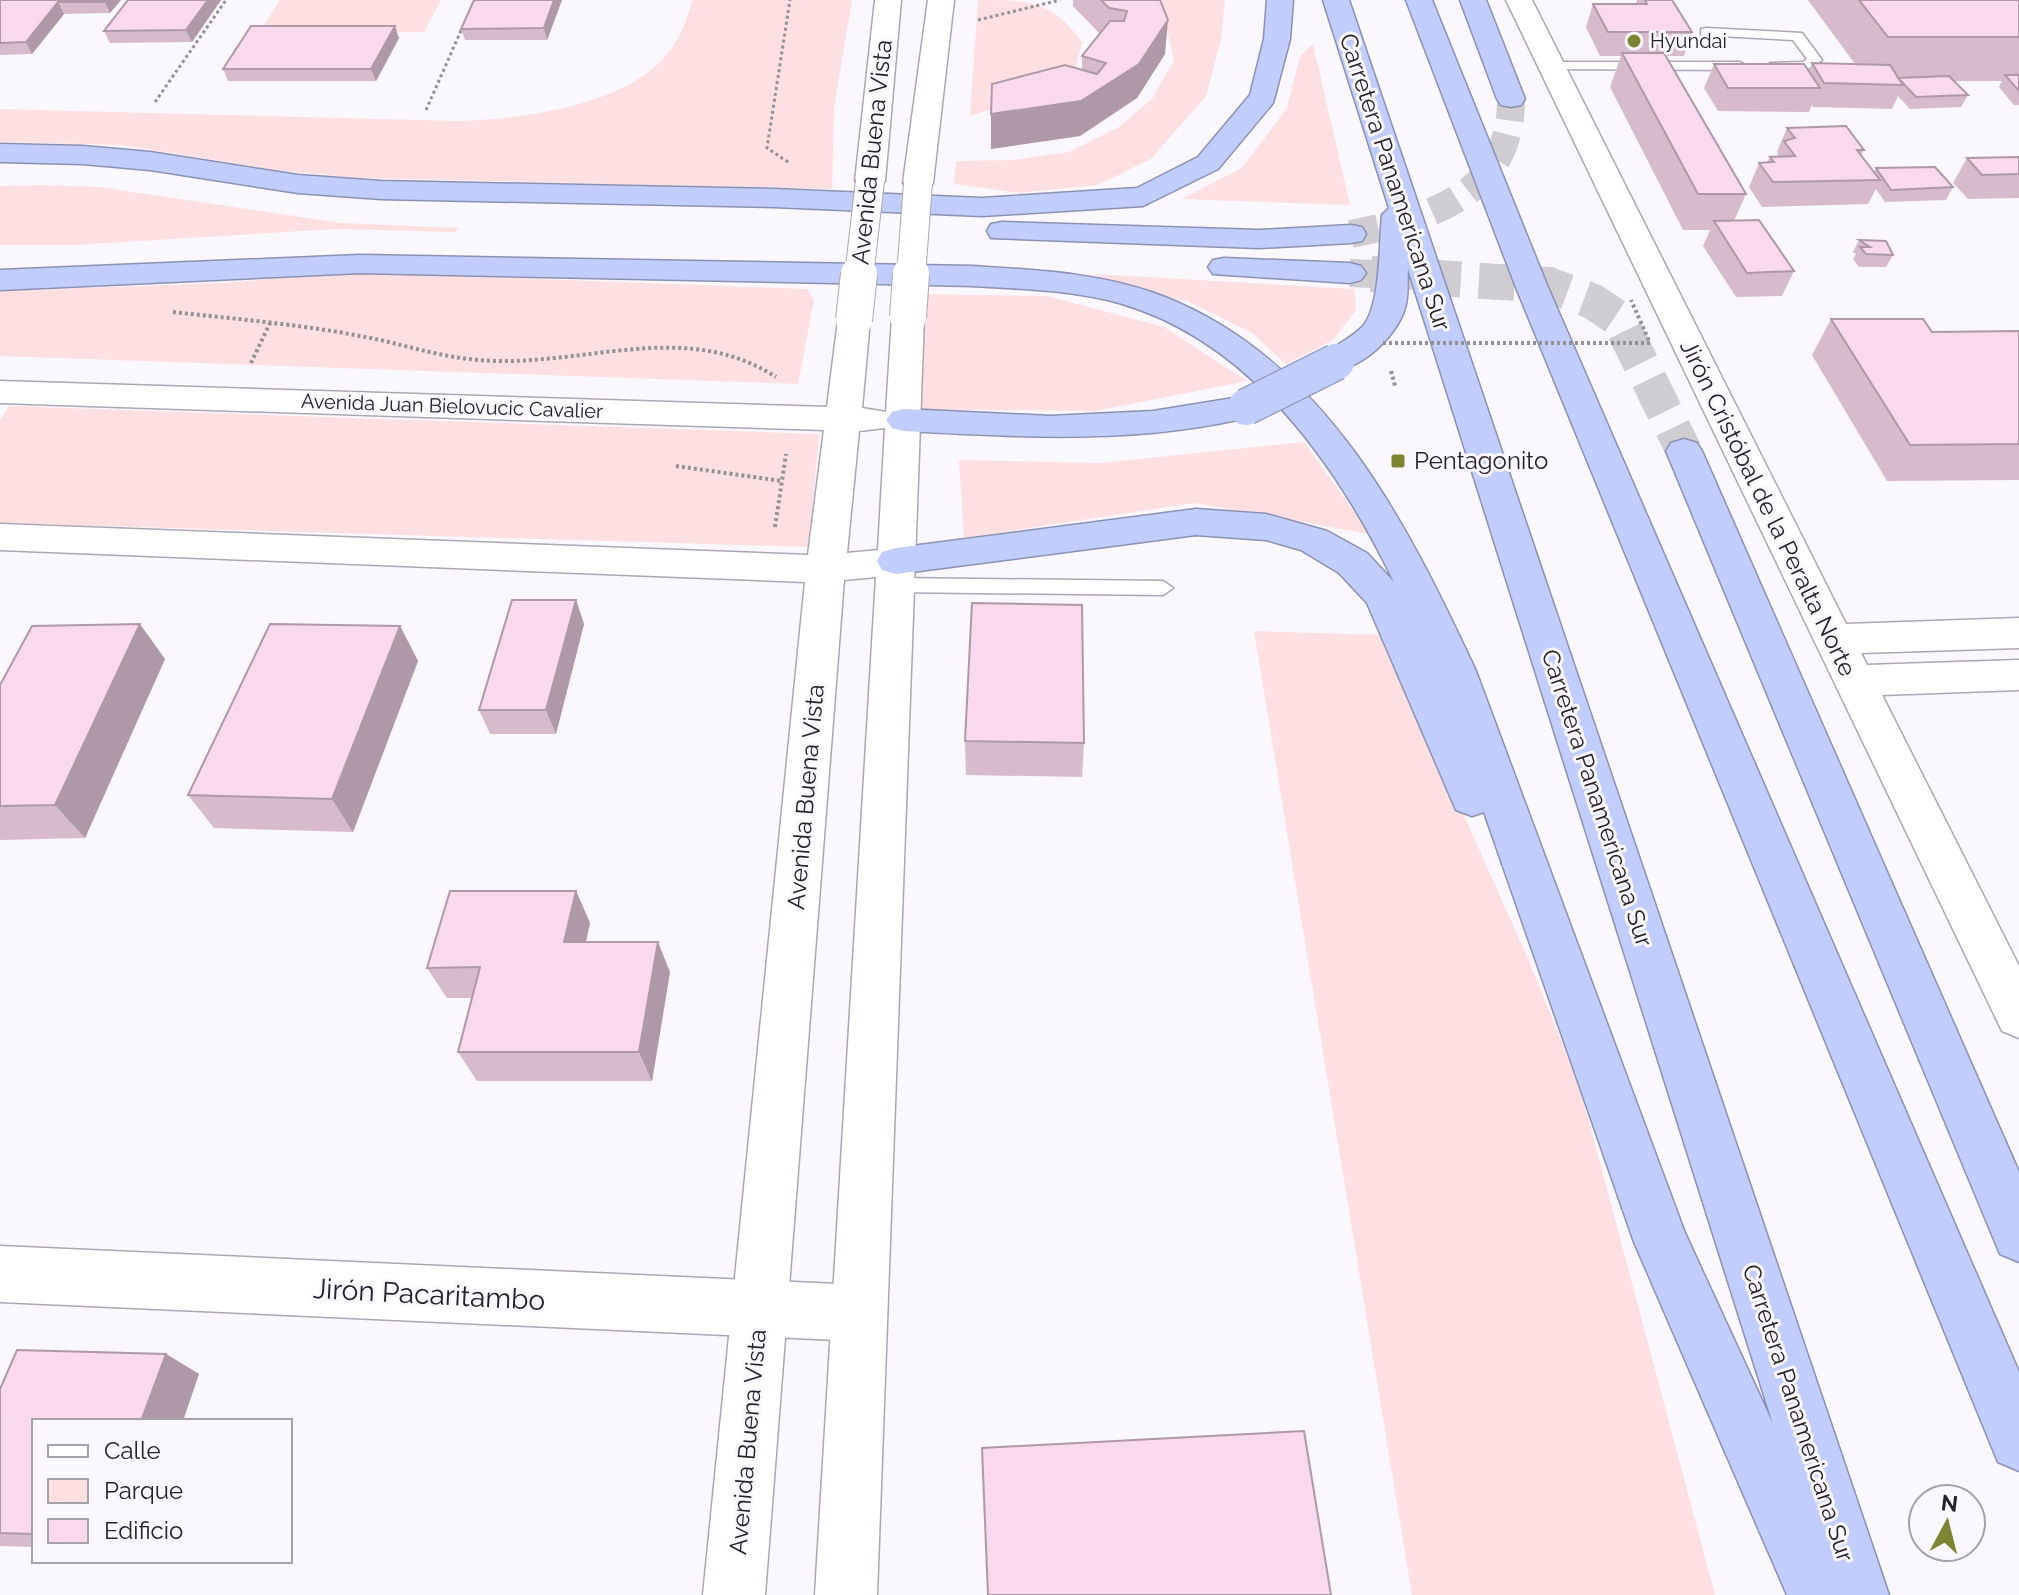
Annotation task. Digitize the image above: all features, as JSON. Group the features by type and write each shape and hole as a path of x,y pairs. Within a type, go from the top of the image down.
{"highway":[{"path":"0,153 83,155 150,161 298,184 381,190 774,198 982,207 1143,197 1208,163 1263,97 1277,39 1280,0"},
{"name":"Carretera Panamericana Sur","path":"1336,0 1858,1595"},
{"path":"1419,0 1531,285 2019,1441"},
{"path":"1473,0 1511,99"},
{"path":"904,420 1050,427 1153,422 1246,407 1336,362 1376,332 1389,308 1399,221 1370,104"},
{"path":"0,175 38,171 100,173 263,199 449,214 1259,239 1351,234"},
{"path":"0,258 53,259 251,246 448,243 805,251 1350,273"},
{"path":"0,280 360,264 564,265 973,276 1100,288 1152,303 1190,321 1256,366 1301,411 1361,487 1402,555 1455,671 1661,1242"},
{"path":"1684,451 2019,1235"},
{"path":"896,573 1196,522 1246,524 1314,540 1353,563 1384,596 1661,1242 1819,1595"}],"main road":[{"name":"Avenida Buena Vista","path":"734,1595 826,569 888,0"},
{"name":"Avenida Buena Vista","path":"846,1595 908,317 918,183 941,0"},
{"name":"Jirón Cristóbal de la Peralta Norte","path":"1519,0 2019,1016"},
{"name":"Avenida Juan Bielovucic Cavalier","path":"0,392 904,420"},
{"path":"0,537 896,573"},
{"path":"1833,639 2019,633"},
{"path":"1854,681 2019,675"},
{"name":"Jirón Pacaritambo","path":"0,1274 859,1313"}],"lane":[{"path":"1551,66 1806,66 1815,60 1797,36 1706,32"},
{"path":"896,573 1163,588"}],"path":[{"path":"155,102 226,0"},
{"path":"790,0 767,148 798,165"},
{"path":"938,29 1060,0"},
{"path":"426,110 469,14"},
{"path":"1383,343 1650,343 1631,300"},
{"path":"166,311 364,337 445,358 501,362 650,347 698,349 732,355 766,367 785,385"},
{"path":"251,365 270,323"},
{"path":"676,466 718,469 732,476 782,481 787,440"}],"green space":[{"path":"280,0 441,0 424,32 259,33"},
{"path":"692,0 852,0 834,108 832,189 360,178 281,171 122,145 0,142 0,109 459,121 538,113 594,99 643,76 673,47 685,24"},
{"path":"978,0 1025,2 1049,10 1082,42 1076,66 1054,89 970,116"},
{"path":"1149,0 1225,0 1221,39 1206,96 1151,159 1098,185 1019,193 954,184 956,161 1013,160 1069,152 1119,127 1152,99 1174,60 1165,22"},
{"path":"1313,44 1350,205 1181,199 1242,168 1287,108 1300,56"},
{"path":"0,186 99,187 341,223 459,228 455,232 336,229 75,245 0,245"},
{"path":"356,272 807,289 814,300 798,384 0,356 0,291 221,283"},
{"path":"1095,274 1354,289 1356,310 1333,340 1286,364 1252,333 1189,302 1101,279"},
{"path":"919,294 1047,296 1164,327 1247,381 1095,411 917,409"},
{"path":"9,406 819,434 809,547 0,523 0,420"},
{"path":"1304,442 1370,534 1194,503 964,538 959,460 1100,463"},
{"path":"1254,631 1383,635 1526,954 1579,1084 1715,1595 1412,1595"}],"building":[{"path":"0,0 106,0 58,2 26,42 0,43"},
{"path":"128,0 208,0 186,30 104,31"},
{"path":"474,0 554,0 544,28 461,29"},
{"path":"1101,0 1160,0 1168,20 1139,64 1081,101 991,114 992,84 1065,65 1097,74 1106,63 1082,56 1110,21 1124,21 1127,11 1109,8"},
{"path":"1645,0 1672,0 1692,32 1608,32 1593,4 1647,4"},
{"path":"1859,0 2019,0 2019,37 1888,37"},
{"path":"251,26 395,26 371,69 223,69"},
{"path":"1622,53 1664,53 1746,194 1698,194"},
{"path":"1812,63 1890,65 1903,85 1824,83"},
{"path":"1714,64 1804,64 1820,88 1728,88"},
{"path":"2005,75 2019,75 2019,91"},
{"path":"1949,76 1968,95 1916,97 1898,78"},
{"path":"1846,126 1864,150 1857,150 1880,180 1773,182 1759,163 1774,162 1770,157 1795,156 1784,141 1795,138 1787,128"},
{"path":"2019,157 2019,174 1982,175 1967,158"},
{"path":"1935,167 1953,187 1891,190 1876,168"},
{"path":"1759,220 1794,271 1747,273 1714,221"},
{"path":"1859,240 1886,241 1893,255 1866,254 1860,247 1870,247"},
{"path":"1831,319 1923,319 1932,332 2019,331 2019,444 1910,445"},
{"path":"512,600 576,600 546,710 479,710"},
{"path":"972,603 1082,605 1084,743 965,741"},
{"path":"140,624 55,805 0,806 0,685 32,626"},
{"path":"270,624 400,626 332,799 188,795"},
{"path":"450,891 576,891 564,942 658,942 639,1052 458,1052 480,967 427,968"},
{"path":"17,1350 166,1354 142,1419 32,1419 32,1534 0,1533 0,1389"},
{"path":"1304,1431 1331,1595 988,1595 982,1448"}],"tunnel":[{"path":"1351,234 1436,210 1481,180 1497,158 1508,131 1511,99"},
{"path":"1350,273 1419,276"},
{"path":"1371,274 1549,285 1592,301 1619,319 1684,451"}],"place":[{"name":"Hyundai","path":"1634,41"},
{"name":"Pentagonito","path":"1398,461"}]}
